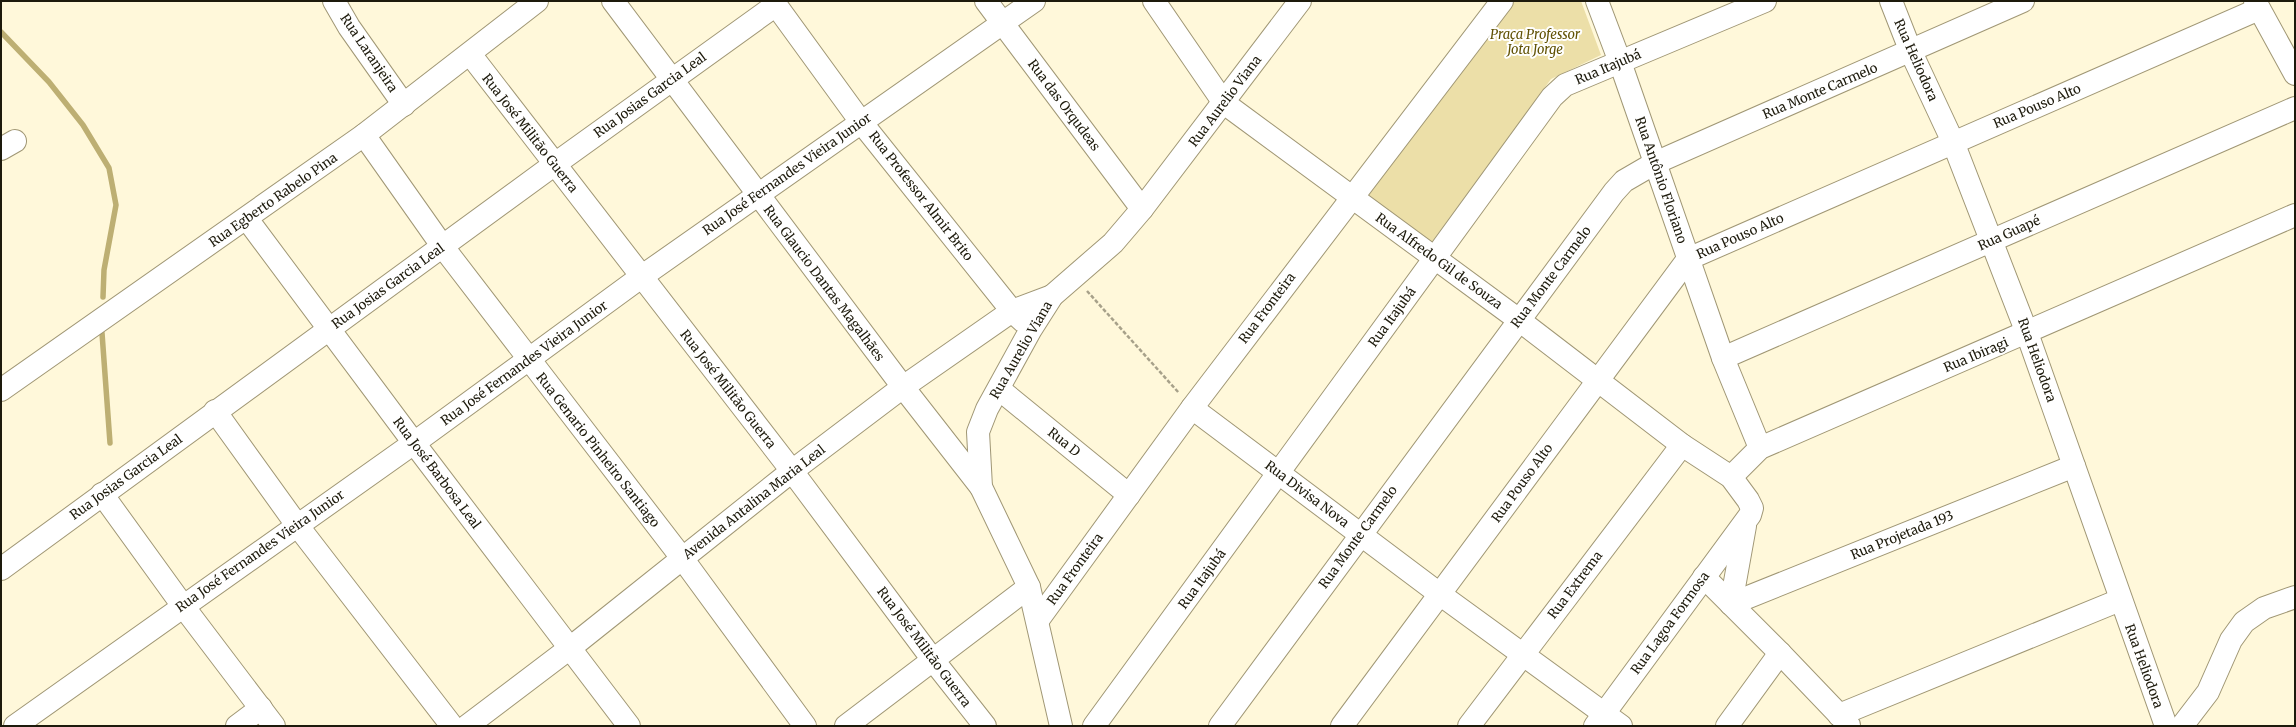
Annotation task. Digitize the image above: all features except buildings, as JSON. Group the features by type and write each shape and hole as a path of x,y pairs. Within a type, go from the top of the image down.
{"street":[{"name":"Rua Laranjeira","path":"334,1 349,27 404,105"},
{"name":"Rua Egberto Rabelo Pina","path":"1,390 247,219 364,135 537,1"},
{"name":"Rua Glaucio Dantas Magalhães","path":"613,1 903,387 982,487"},
{"name":"Rua das Orqudeas","path":"986,1 1142,209"},
{"name":"Rua José Fernandes Vieira Junior","path":"19,725 297,524 414,443 641,277 1034,1"},
{"name":"Rua Alfredo Gil de Souza","path":"1154,1 1224,103 1519,320 1682,444 1731,478 1748,500 1752,508 1746,520"},
{"name":"Rua Aurelio Viana","path":"1062,726 1029,587 982,487 978,432 987,409 1031,329 1052,296 1075,278 1113,243 1142,209 1300,1"},
{"name":"Rua Fronteira","path":"1038,620 1192,408 1502,1"},
{"name":"Rua Antônio Floriano","path":"1597,1 1620,62 1723,358 1760,448"},
{"name":"Rua Itajubá","path":"1094,726 1279,474 1552,97 1566,85 1765,1"},
{"name":"Rua Heliodora","path":"1891,1 1911,52 1953,142 1992,240 2027,333 2120,600 2167,725"},
{"name":"Rua Monte Carmelo","path":"1220,726 1360,534 1614,192 1624,181 1655,163 1911,52 2023,1"},
{"name":"Rua Josias Garcia Leal","path":"1,569 215,411 329,330 554,164 672,80 775,3"},
{"name":"Rua Professor Almir Brito","path":"775,3 862,122 1012,311 1031,329"},
{"path":"2257,5 2295,74"},
{"name":"Rua Pouso Alto","path":"1342,726 1688,259 2257,5"},
{"name":"Rua José Militão Guerra","path":"470,54 792,472 933,660 985,726"},
{"name":"Rua Guapé","path":"1723,358 2295,108"},
{"name":"Rua Genario Pinheiro Santiago","path":"364,135 443,247 528,360 682,558 805,726"},
{"name":"Rua Ibiragi","path":"1731,478 1760,448 2295,215"},
{"name":"Rua José Barbosa Leal","path":"247,219 414,443 629,726"},
{"name":"Avenida Antalina Maria Leal","path":"467,726 570,648 682,558 903,387 1012,311 1052,296"},
{"name":"Rua D","path":"999,389 1129,495"},
{"name":"Rua Divisa Nova","path":"1192,408 1440,595 1523,654 1607,722"},
{"path":"215,411 297,524 452,726"},
{"name":"Rua Extrema","path":"1468,726 1682,444"},
{"name":"Rua Projetada 193","path":"1730,604 2074,466"},
{"path":"102,494 183,606 274,726"},
{"path":"1730,604 1746,520"},
{"name":"Rua Lagoa Formosa","path":"1607,722 1704,577 1746,520"},
{"path":"1704,577 1844,720 2120,600"},
{"path":"846,726 1029,587"},
{"path":"2167,725 2208,692 2231,640 2244,622 2264,608 2295,597"},
{"path":"1727,726 1780,653"},
{"path":"237,726 261,708"}],"path":[{"path":"1075,278 1192,408"}],"green space":[{"name":"Praça Professor Jota Jorge","path":"1515,1 1581,1 1601,55 1551,79 1431,243 1365,194"}],"waterway":[{"path":"1,32 49,82 83,125 109,168 116,205 104,270 103,297"},
{"path":"102,333 110,443"}]}
